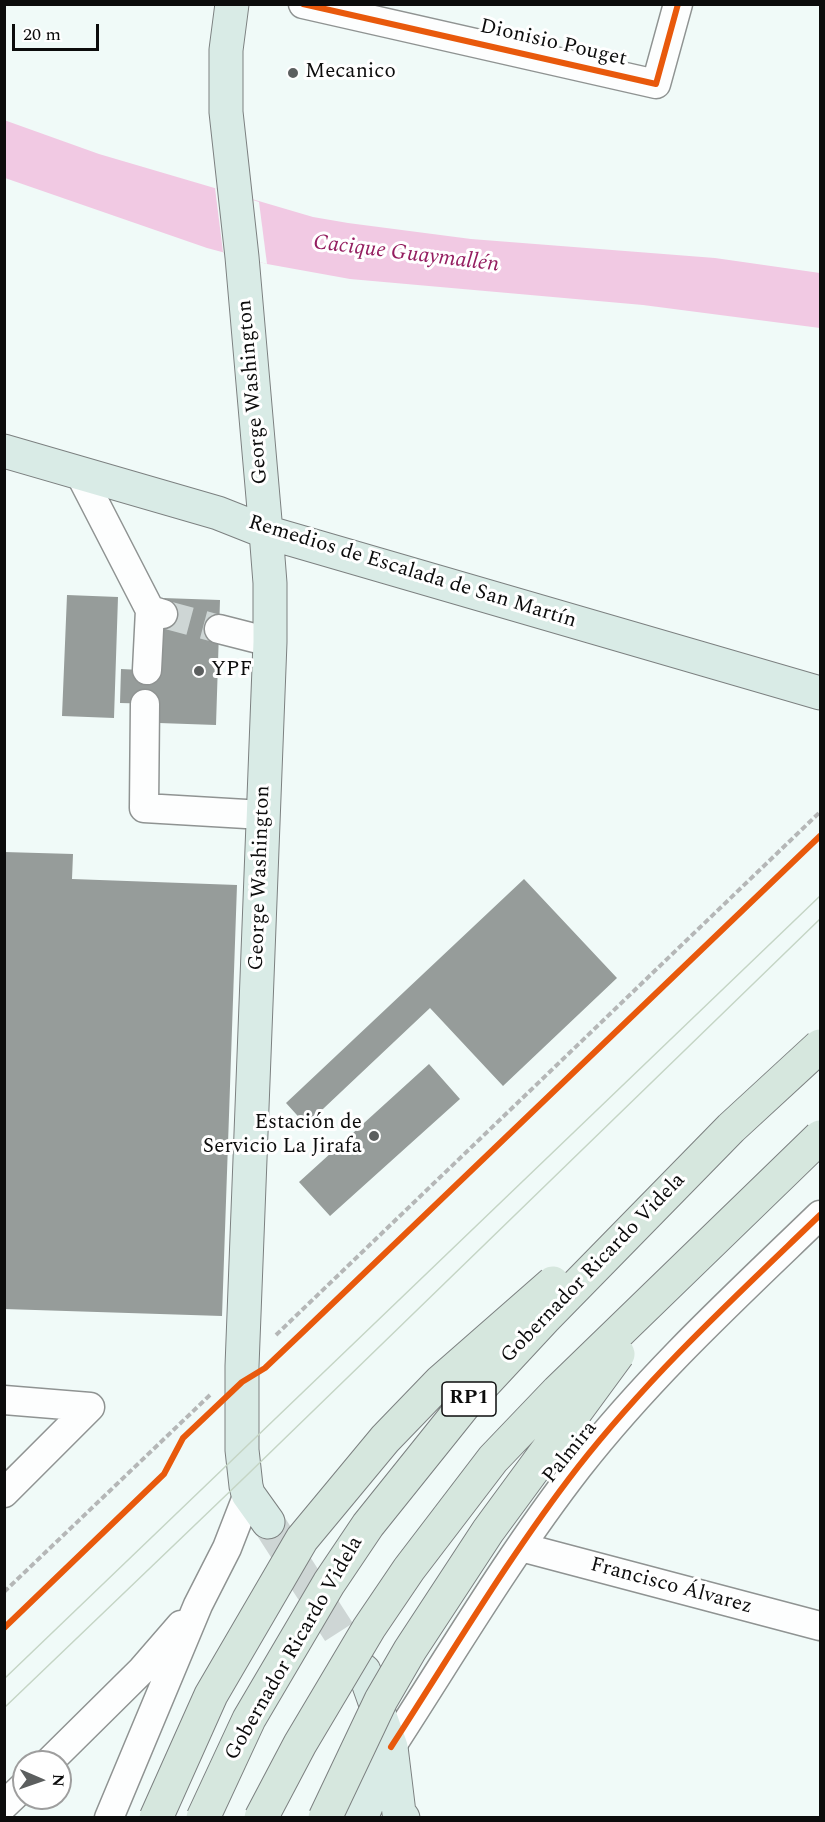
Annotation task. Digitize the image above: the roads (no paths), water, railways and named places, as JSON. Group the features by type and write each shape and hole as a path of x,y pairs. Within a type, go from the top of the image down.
{"highway":[{"name":"Gobernador Ricardo Videla","path":"203,1818 249,1719 329,1583 368,1526 465,1404 544,1319 731,1128 820,1046"},
{"path":"156,1818 211,1695 302,1539 377,1448 440,1382 731,1128"},
{"name":"RP1","path":"261,1818 300,1744 369,1628 409,1569 493,1460 558,1391 820,1137"},
{"path":"325,1818 381,1700 410,1650 488,1531 674,1277"}],"main road":[{"name":"George Washington","path":"232,4 226,50 225,112 240,242 270,583 270,642 242,1366 242,1450 248,1494 268,1522"},
{"name":"Remedios de Escalada de San Martín","path":"4,451 218,513 266,532 820,693"},
{"path":"364,1671 391,1748 399,1813 403,1818"},
{"name":"Palmira","path":"361,1818 391,1748"}],"street":[{"name":"Dionisio Pouget","path":"303,4 656,84 678,4"},
{"path":"80,474 157,612 147,670"},
{"path":"219,629 270,642"},
{"path":"145,704 144,808 263,814"},
{"name":"Palmira","path":"391,1748 520,1547 578,1467 643,1391 697,1333 820,1215"},
{"path":"4,1400 90,1407 4,1493"},
{"path":"109,1818 198,1605 227,1548 248,1494"},
{"name":"Francisco Álvarez","path":"520,1547 820,1626"},
{"path":"61,1750 142,1670 198,1605"}],"water":[{"name":"Cacique Guaymallén","path":"4,120 99,154 313,217 471,239 715,258 820,273 820,328 643,305 350,279 267,264 207,248 5,178"}],"tunnel":[{"path":"163,614 219,629"},
{"path":"268,1522 364,1671"}],"tram line":[{"path":"4,1679 820,896"},
{"path":"4,1708 820,919"}],"place":[{"name":"Mecanico","path":"293,73"},
{"name":"YPF","path":"199,671"},
{"name":"Estación de Servicio La Jirafa","path":"374,1136"}]}
